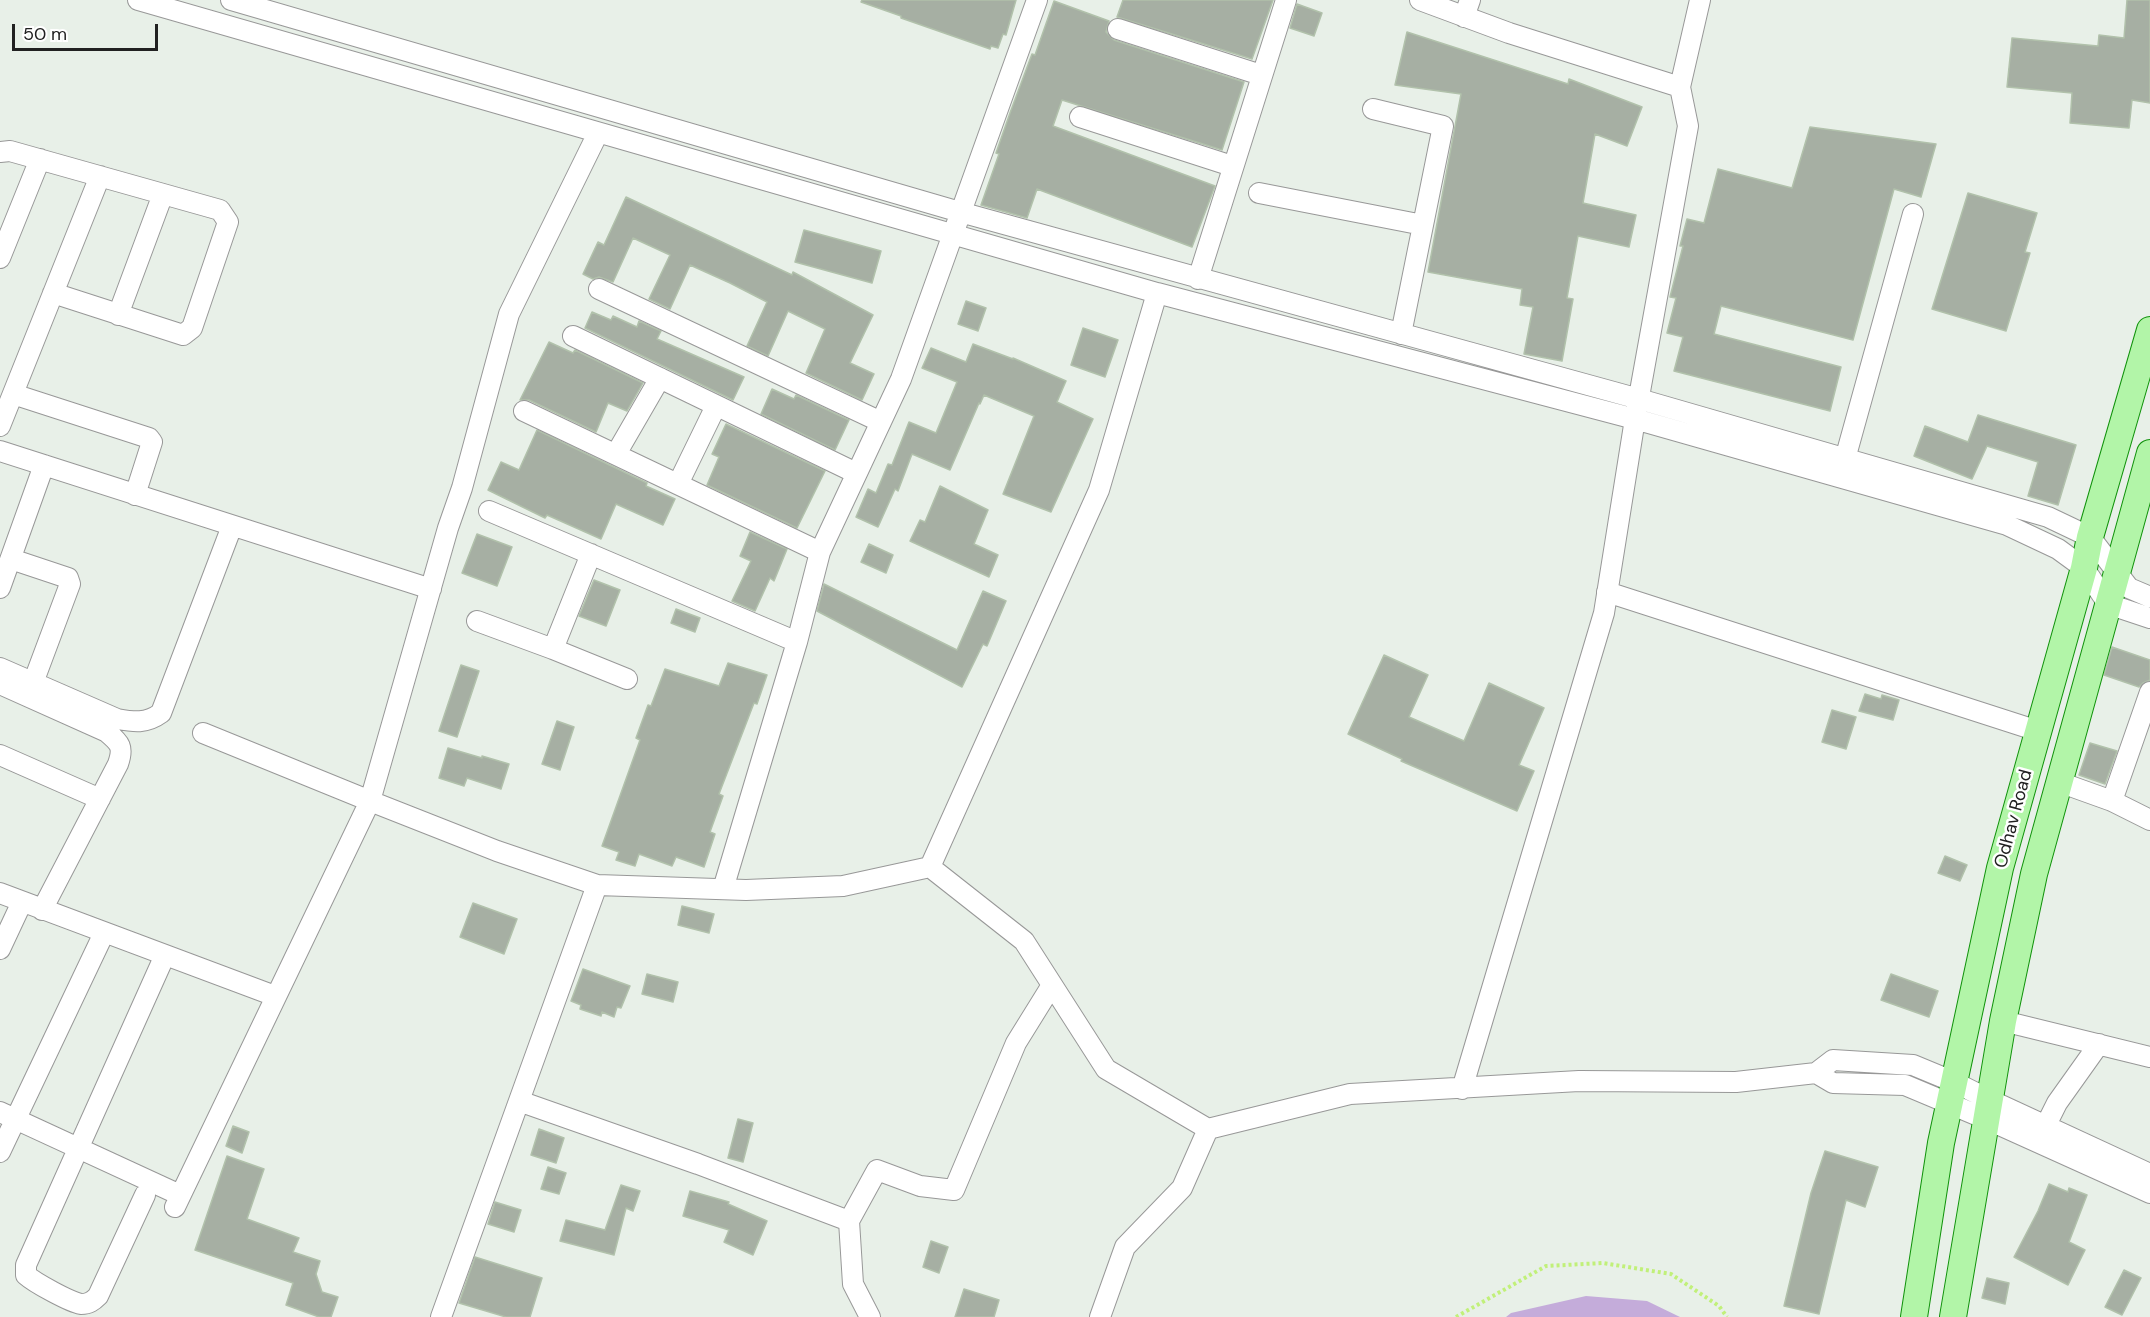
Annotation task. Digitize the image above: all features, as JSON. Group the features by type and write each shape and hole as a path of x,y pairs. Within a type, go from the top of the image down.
{"main road":[{"name":"Odhav Road","path":"1914,1317 1941,1143 2000,868 2084,568 2090,537 2150,330"},
{"name":"Odhav Road","path":"1953,1317 2003,1021 2034,874 2150,453"}],"street":[{"path":"138,0 1157,293 1635,419 2007,525 2058,549 2084,568 2108,604 2150,618"},
{"path":"231,0 285,7 960,212 1639,399 2048,517 2090,537 2129,588 2150,597"},
{"path":"723,889 797,642 820,552 901,379 1037,0"},
{"path":"1198,279 1286,0"},
{"path":"1420,0 1467,9 1680,87"},
{"path":"1462,1089 1604,613 1635,419 1688,126 1680,87 1700,0"},
{"path":"272,39 285,7"},
{"path":"1118,29 1262,75"},
{"path":"1373,109 1443,126 1401,334"},
{"path":"1080,117 1232,166"},
{"path":"8,1116 178,1201 370,801 448,528 462,488 509,314 598,133"},
{"path":"0,152 10,151 220,210 228,222 192,328 183,335 53,293"},
{"path":"0,258 39,159"},
{"path":"0,426 100,176"},
{"path":"1259,193 1423,225"},
{"path":"118,315 163,194"},
{"path":"1845,459 1913,214"},
{"path":"599,289 881,422"},
{"path":"930,867 1100,490 1157,293"},
{"path":"573,336 856,473"},
{"path":"616,454 660,378"},
{"path":"13,394 149,438 152,442 135,495"},
{"path":"678,484 716,405"},
{"path":"524,411 820,552"},
{"path":"0,451 431,589"},
{"path":"0,588 44,465"},
{"path":"489,511 797,642"},
{"path":"0,668 117,719 135,722 150,721 160,713 232,526"},
{"path":"553,649 591,554"},
{"path":"10,559 68,578 70,584 33,683"},
{"path":"1607,592 2038,731"},
{"path":"477,621 627,680"},
{"path":"0,684 107,732 119,742 122,753 42,910"},
{"path":"2112,801 2150,692"},
{"path":"203,733 497,851 597,885 723,889 843,886 930,867"},
{"path":"0,755 100,799"},
{"path":"2060,782 2112,801 2150,820"},
{"path":"930,867 1024,941 1106,1069 1208,1129 1350,1094 1579,1081 1736,1082 1816,1073 1833,1083 1905,1085 1952,1092 2042,1135 2150,1193"},
{"path":"441,1317 597,885"},
{"path":"0,893 275,996"},
{"path":"0,949 22,902"},
{"path":"0,1152 8,1116 104,933"},
{"path":"145,1195 98,1296 91,1302 80,1304 34,1282 26,1275 26,1265 165,955"},
{"path":"870,1317 853,1284 849,1221 877,1170 920,1186 954,1190 1016,1043 1052,985"},
{"path":"2003,1021 2150,1057"},
{"path":"2042,1135 2057,1103 2099,1044"},
{"path":"519,1101 698,1164 849,1221"},
{"path":"1100,1317 1125,1247 1182,1188 1208,1129"},
{"path":"2042,1135 2150,1174"}],"path":[{"path":"1456,1317 1546,1266 1603,1263 1671,1274 1719,1306 1727,1317"}],"shaded area":[{"path":"1586,1296 1647,1301 1680,1317 1506,1317 1511,1313"}],"building":[{"path":"862,0 1016,0 1006,35 1003,34 998,48 991,46 990,49 901,18 901,16 861,2"},
{"path":"1123,0 1273,0 1252,59 1117,17"},
{"path":"2127,0 2150,0 2150,103 2132,100 2129,128 2070,123 2072,93 2007,87 2012,38 2098,46 2099,35 2124,38"},
{"path":"1054,1 1109,21 1106,32 1114,40 1244,82 1222,150 1062,100 1053,126 1215,186 1192,247 1037,189 1027,218 981,205 999,154 996,153 1010,113 1032,54 1035,55"},
{"path":"1297,4 1322,13 1314,36 1290,28"},
{"path":"1407,32 1568,84 1569,79 1642,107 1627,146 1595,134 1583,203 1636,215 1629,247 1578,236 1567,298 1573,299 1562,361 1524,354 1533,307 1520,305 1522,289 1428,272 1461,94 1395,85"},
{"path":"1810,127 1936,144 1921,197 1894,189 1853,340 1721,306 1714,334 1841,367 1830,411 1674,371 1683,337 1667,333 1676,298 1670,297 1683,246 1680,246 1687,219 1704,223 1718,169 1792,188"},
{"path":"1968,193 2037,213 2025,252 2030,253 2006,331 1932,309"},
{"path":"626,197 792,275 793,272 873,315 850,363 874,374 862,400 806,373 825,329 788,311 768,356 747,346 767,302 730,283 690,265 670,309 649,299 670,255 633,238 613,282 599,277 593,279 583,274 598,242 604,245"},
{"path":"804,230 881,251 872,283 795,262"},
{"path":"966,301 986,308 978,331 958,324"},
{"path":"592,312 611,320 613,316 637,327 639,321 661,331 657,339 744,377 733,400 585,328"},
{"path":"1083,328 1118,340 1105,377 1071,365"},
{"path":"549,342 573,353 575,350 643,383 627,411 608,403 596,432 529,400 520,400"},
{"path":"973,344 1066,381 1057,402 1093,419 1051,512 1003,494 1034,416 984,395 950,470 912,454 898,491 895,489 878,527 856,517 868,489 876,493 888,464 892,465 909,422 936,433 957,382 922,368 931,348 966,362"},
{"path":"772,389 794,399 796,395 849,420 835,450 761,414"},
{"path":"1978,415 2076,445 2058,505 2028,496 2038,462 1987,446 1972,479 1914,456 1925,426 1968,442"},
{"path":"726,424 825,471 797,528 707,485 719,457 712,454"},
{"path":"537,430 675,499 663,525 616,504 601,539 547,515 545,518 488,490 501,462 519,470"},
{"path":"940,486 988,510 974,544 998,555 989,577 910,541 920,520 925,522"},
{"path":"750,532 787,549 774,581 770,578 755,611 732,601 751,561 740,556"},
{"path":"477,534 512,547 497,586 462,573"},
{"path":"869,544 893,555 886,573 861,562"},
{"path":"594,580 620,590 606,626 579,616"},
{"path":"824,584 957,650 983,591 1006,601 987,646 983,644 962,687 817,611"},
{"path":"676,609 700,618 695,632 671,623"},
{"path":"2112,647 2150,660 2150,680 2139,687 2104,675"},
{"path":"1384,655 1428,675 1409,717 1464,741 1489,683 1544,708 1519,765 1534,771 1517,811 1401,761 1402,759 1348,734"},
{"path":"728,663 767,675 719,794 723,796 710,832 715,834 704,867 676,857 672,866 639,854 635,866 616,860 619,852 602,846 640,740 636,738 665,669 719,686"},
{"path":"461,665 479,671 457,737 439,731"},
{"path":"1865,694 1881,699 1882,695 1899,700 1893,720 1859,711"},
{"path":"1832,710 1856,717 1846,749 1822,742"},
{"path":"557,721 574,727 560,770 542,764"},
{"path":"2090,743 2117,751 2105,784 2079,775"},
{"path":"448,748 509,764 501,789 467,778 464,786 439,778"},
{"path":"1945,856 1967,865 1960,881 1938,873"},
{"path":"473,903 517,919 504,954 460,937"},
{"path":"682,906 714,914 709,933 678,925"},
{"path":"583,969 630,986 621,1008 617,1007 614,1017 602,1012 601,1016 580,1009 581,1005 571,1001"},
{"path":"647,974 678,982 673,1002 642,994"},
{"path":"1891,974 1938,991 1929,1017 1881,1000"},
{"path":"738,1119 753,1123 743,1162 728,1158"},
{"path":"233,1126 249,1132 242,1153 226,1146"},
{"path":"539,1129 564,1138 556,1163 531,1155"},
{"path":"1825,1151 1878,1167 1865,1207 1846,1200 1819,1314 1784,1306 1811,1193"},
{"path":"227,1156 264,1169 247,1219 299,1238 293,1252 320,1261 316,1274 322,1292 338,1297 331,1317 319,1317 286,1305 293,1283 195,1250"},
{"path":"548,1167 566,1173 559,1194 541,1189"},
{"path":"2049,1184 2068,1192 2069,1188 2087,1195 2069,1242 2085,1250 2068,1285 2014,1257"},
{"path":"621,1185 640,1191 633,1211 626,1208 614,1255 560,1241 566,1220 605,1230"},
{"path":"690,1191 729,1202 728,1204 767,1221 753,1255 724,1242 729,1230 683,1216"},
{"path":"495,1202 521,1210 514,1232 488,1224"},
{"path":"931,1241 948,1247 939,1273 923,1267"},
{"path":"475,1257 542,1278 530,1317 506,1317 459,1303"},
{"path":"2124,1270 2141,1278 2122,1315 2105,1307"},
{"path":"1987,1278 2009,1283 2005,1304 1982,1298"},
{"path":"964,1289 999,1300 994,1317 955,1317"}]}
